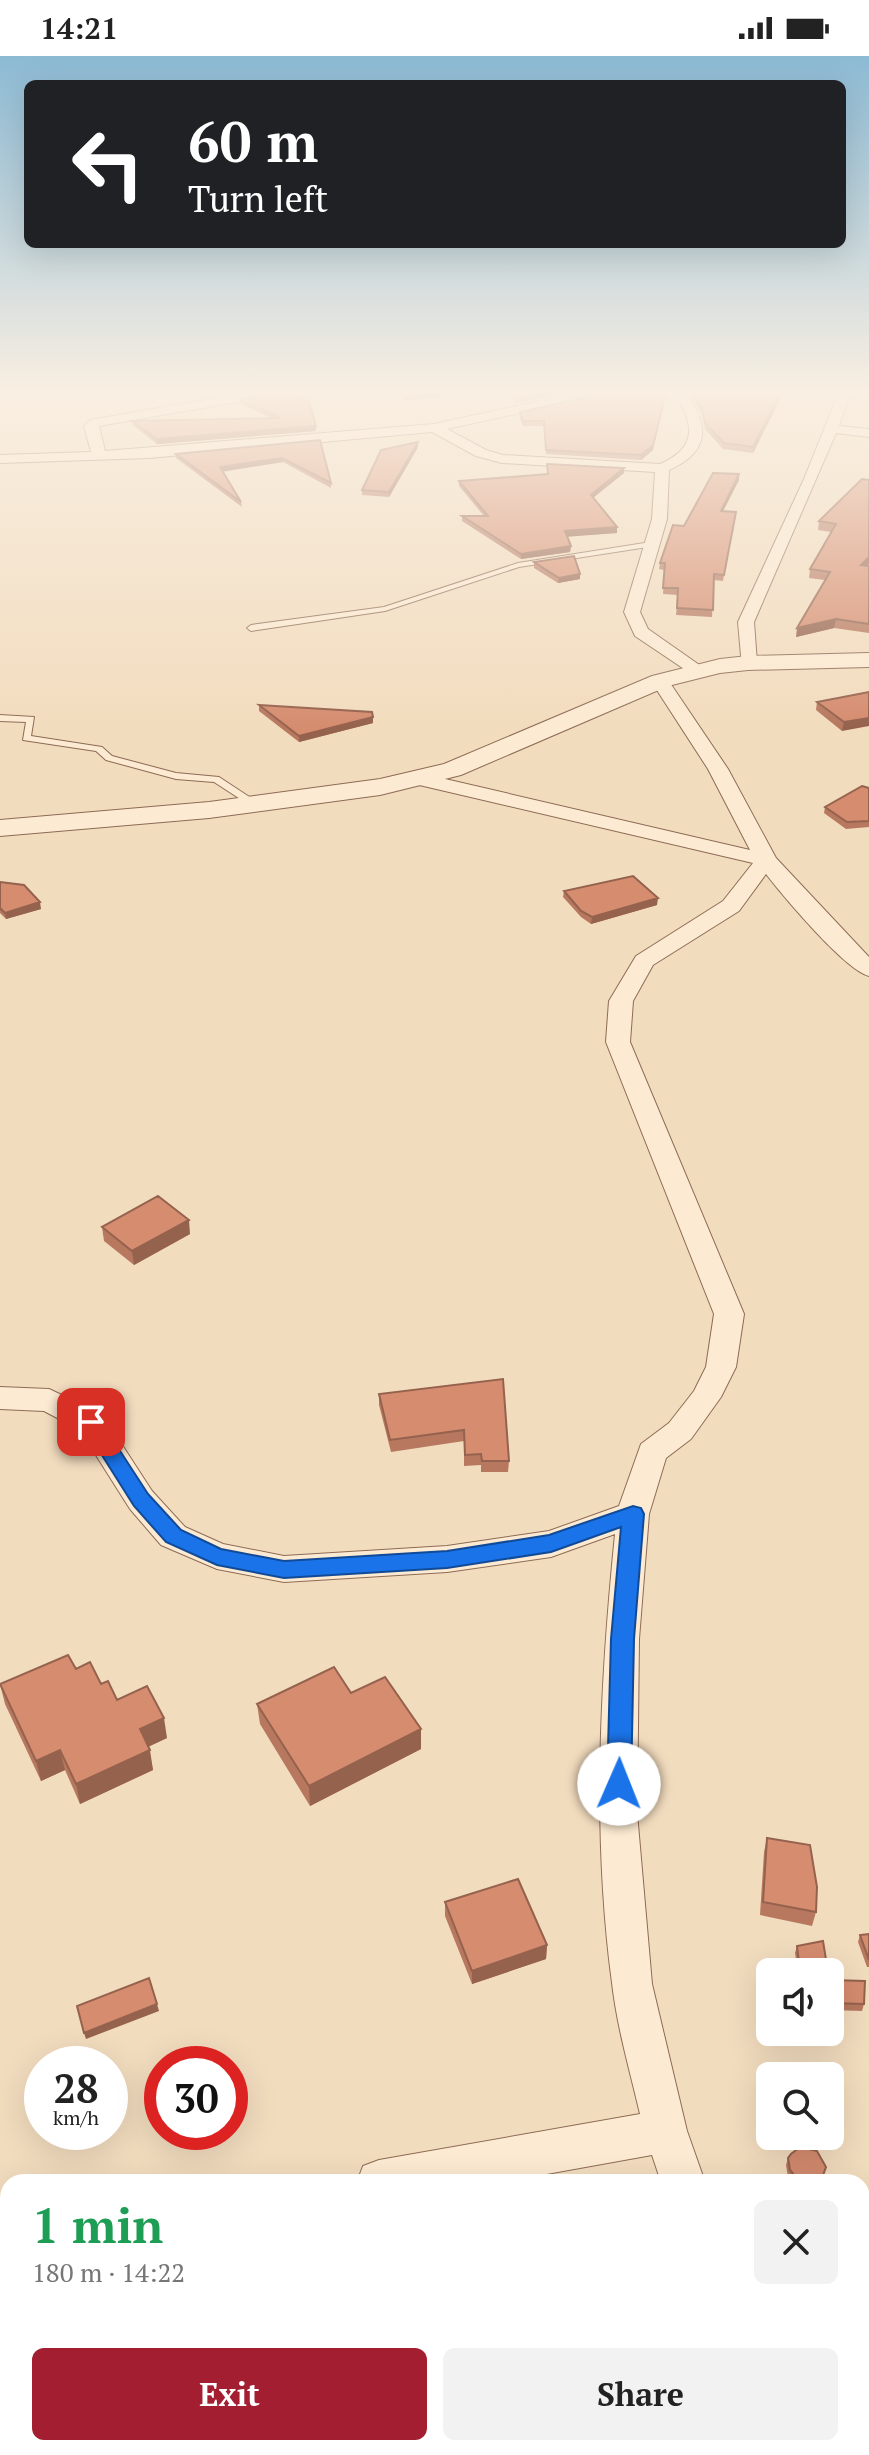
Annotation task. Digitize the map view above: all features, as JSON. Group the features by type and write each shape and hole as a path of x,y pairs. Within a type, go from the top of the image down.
{"street":[{"path":"661,504 632,612 641,632 699,671"},
{"path":"748,663 746,622 799,504"},
{"path":"0,828 255,804 380,787 452,770 660,681 748,663 869,660"},
{"path":"660,681 718,769 766,860 843,946 869,969"},
{"path":"415,778 766,860"},
{"path":"680,2174 665,2131 632,1984 618,1813 622,1639 633,1514 652,1452 680,1431 711,1387 721,1367 729,1314 618,1042 621,1001 644,961 731,906 766,860"},
{"path":"0,1398 49,1400 91,1422 141,1500 173,1536 217,1556 284,1569 447,1559 551,1544 633,1514"},
{"path":"458,2174 665,2131"}],"lane":[{"path":"251,628 385,609 518,565 651,544"},
{"path":"0,718 31,719 26,738 99,749 109,758 176,776 216,779 255,804"}],"building":[{"path":"478,504 598,504 617,527 565,531 571,546 521,554 462,516 488,516"},
{"path":"696,504 724,504 721,511 736,512 724,575 714,574 713,610 677,608 678,588 663,588 665,563 660,563 673,525 684,526"},
{"path":"836,504 869,504 869,557 861,565 869,566 869,624 836,619 797,628 830,572 810,569 836,524 819,521"},
{"path":"574,556 580,574 559,578 534,562"},
{"path":"869,692 869,718 844,722 817,702"},
{"path":"259,705 372,712 373,717 299,736"},
{"path":"862,786 869,788 869,821 847,822 825,807"},
{"path":"633,876 658,898 592,917 581,911 564,891"},
{"path":"0,882 24,885 40,902 5,913 0,908"},
{"path":"158,1196 189,1220 132,1251 102,1227"},
{"path":"503,1379 509,1461 482,1461 481,1454 465,1455 464,1430 390,1440 379,1394"},
{"path":"68,1655 76,1669 90,1662 101,1684 108,1681 117,1700 147,1686 164,1718 140,1729 150,1750 76,1784 60,1750 36,1761 0,1684"},
{"path":"334,1667 351,1693 385,1677 421,1729 309,1786 257,1704"},
{"path":"767,1838 810,1845 817,1887 816,1912 763,1902"},
{"path":"518,1879 547,1945 472,1971 445,1902"},
{"path":"869,1934 869,1960 860,1935"},
{"path":"823,1941 826,1958 798,1958 797,1946"},
{"path":"149,1978 157,2004 84,2033 77,2006"},
{"path":"844,1980 865,1981 864,2004 844,2003"},
{"path":"796,2150 817,2151 826,2167 823,2174 793,2174 788,2158"}],"route":[{"path":"91,1422 141,1500 173,1536 217,1556 284,1569 447,1559 551,1544 633,1514 622,1639 619,1784"}]}
